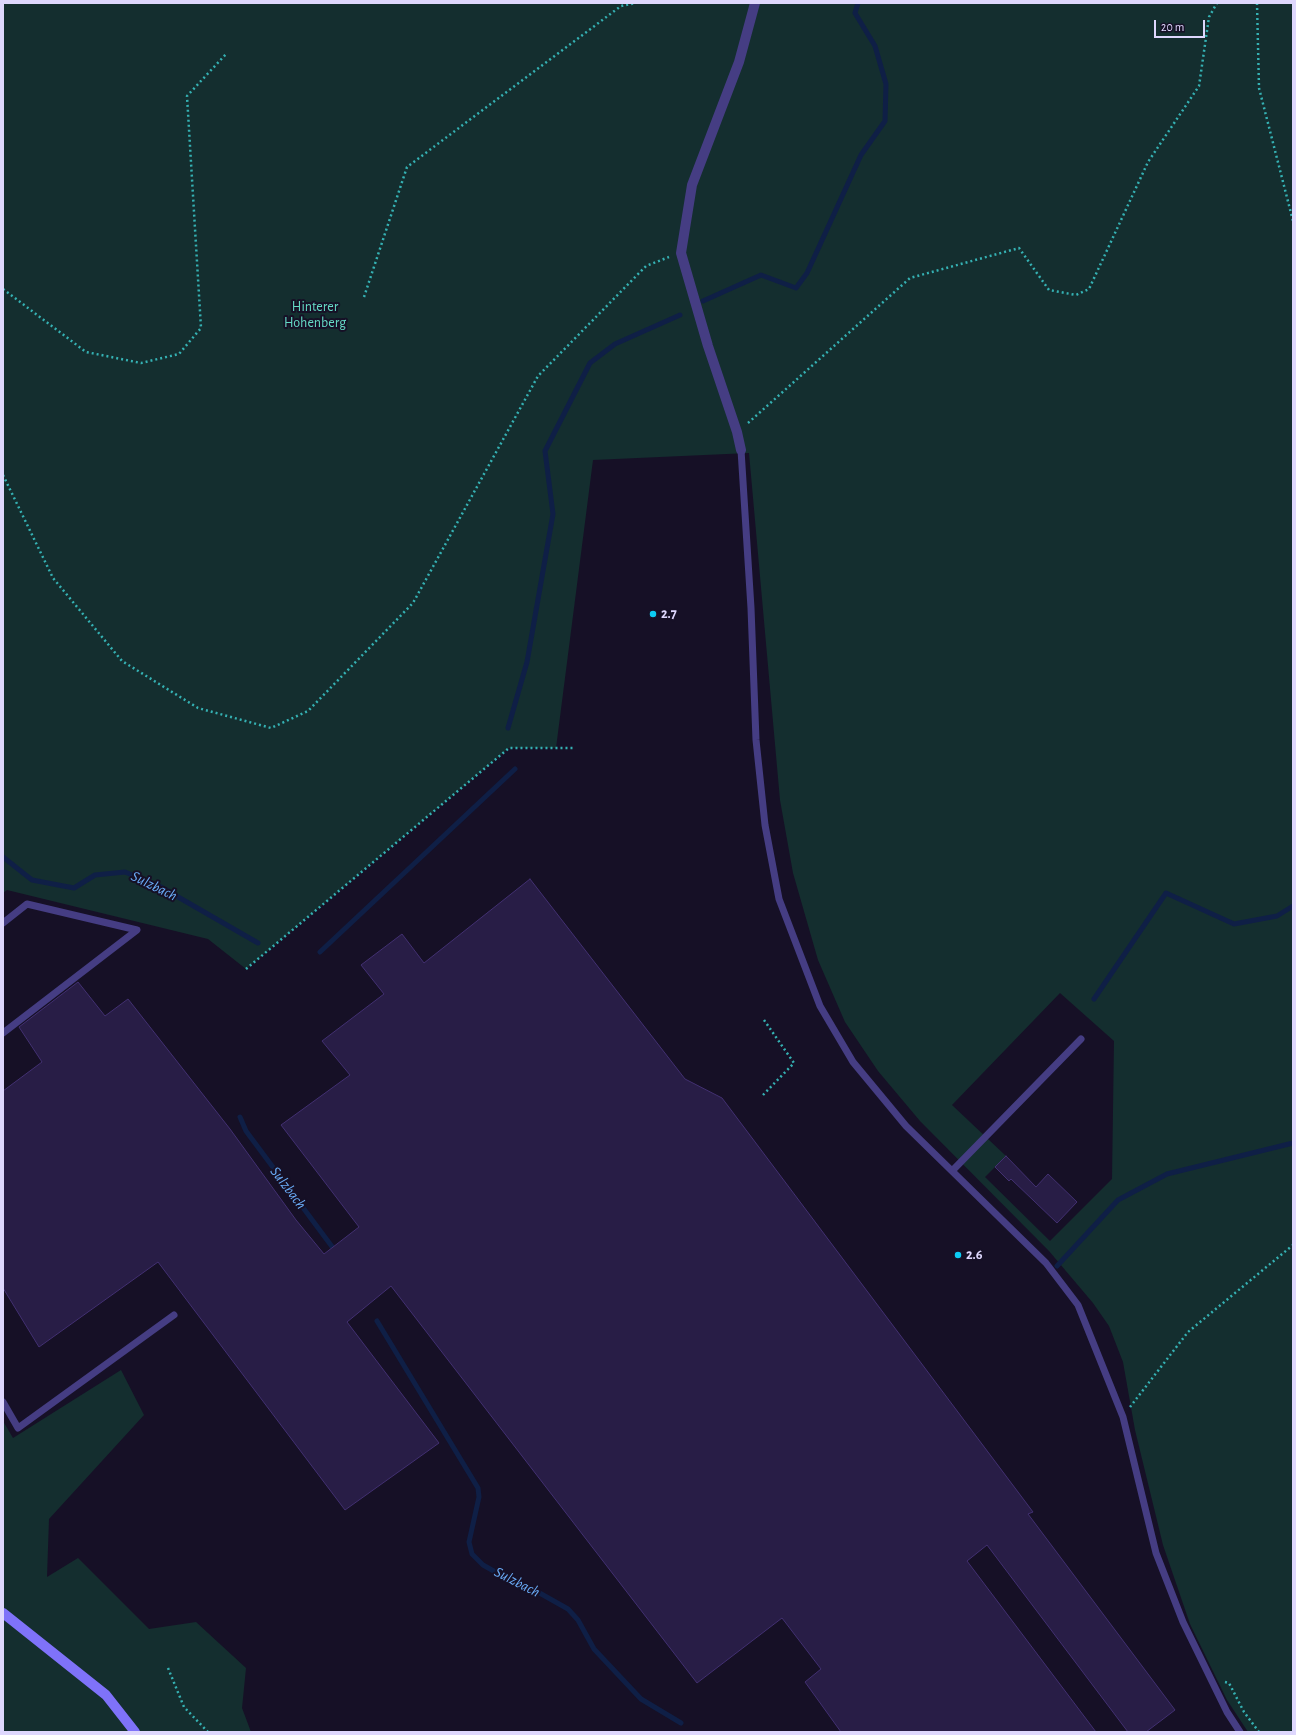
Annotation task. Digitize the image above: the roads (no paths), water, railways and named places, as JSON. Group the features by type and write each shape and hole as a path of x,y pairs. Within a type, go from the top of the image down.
{"street":[{"path":"741,450 737,432 708,346 681,253 692,185 739,62 755,3"},
{"path":"3,1613 106,1695 135,1732"}],"lane":[{"path":"741,450 751,608 756,740 765,825 779,899 820,1006 853,1062 906,1126 1046,1263 1078,1305 1122,1416 1156,1553 1183,1622 1227,1712 1240,1732"},
{"path":"3,923 27,904 137,930 3,1033"},
{"path":"952,1171 1081,1039"},
{"path":"3,1402 18,1428 174,1315"}],"waterway":[{"path":"703,301 761,275 796,288 807,273 861,155 885,121 886,84 875,46 855,13 858,3"},
{"path":"508,728 527,662 553,514 545,451 590,363 615,344 680,315"},
{"path":"320,952 515,769"},
{"name":"Sulzbach","path":"3,857 32,880 74,888 95,875 125,872 159,886 258,943"},
{"path":"1094,999 1166,893 1234,924 1277,916 1293,906"},
{"name":"Sulzbach","path":"240,1117 246,1131 336,1252"},
{"path":"1057,1266 1118,1200 1167,1174 1293,1143"},
{"name":"Sulzbach","path":"377,1321 478,1488 479,1497 469,1542 472,1554 483,1565 536,1591 568,1609 578,1620 594,1649 641,1699 681,1723"}],"place":[{"name":"2.7","path":"653,614"},
{"name":"2.6","path":"958,1255"}],"park label":[{"name":"Hinterer Hohenberg","path":"315,316"}]}
